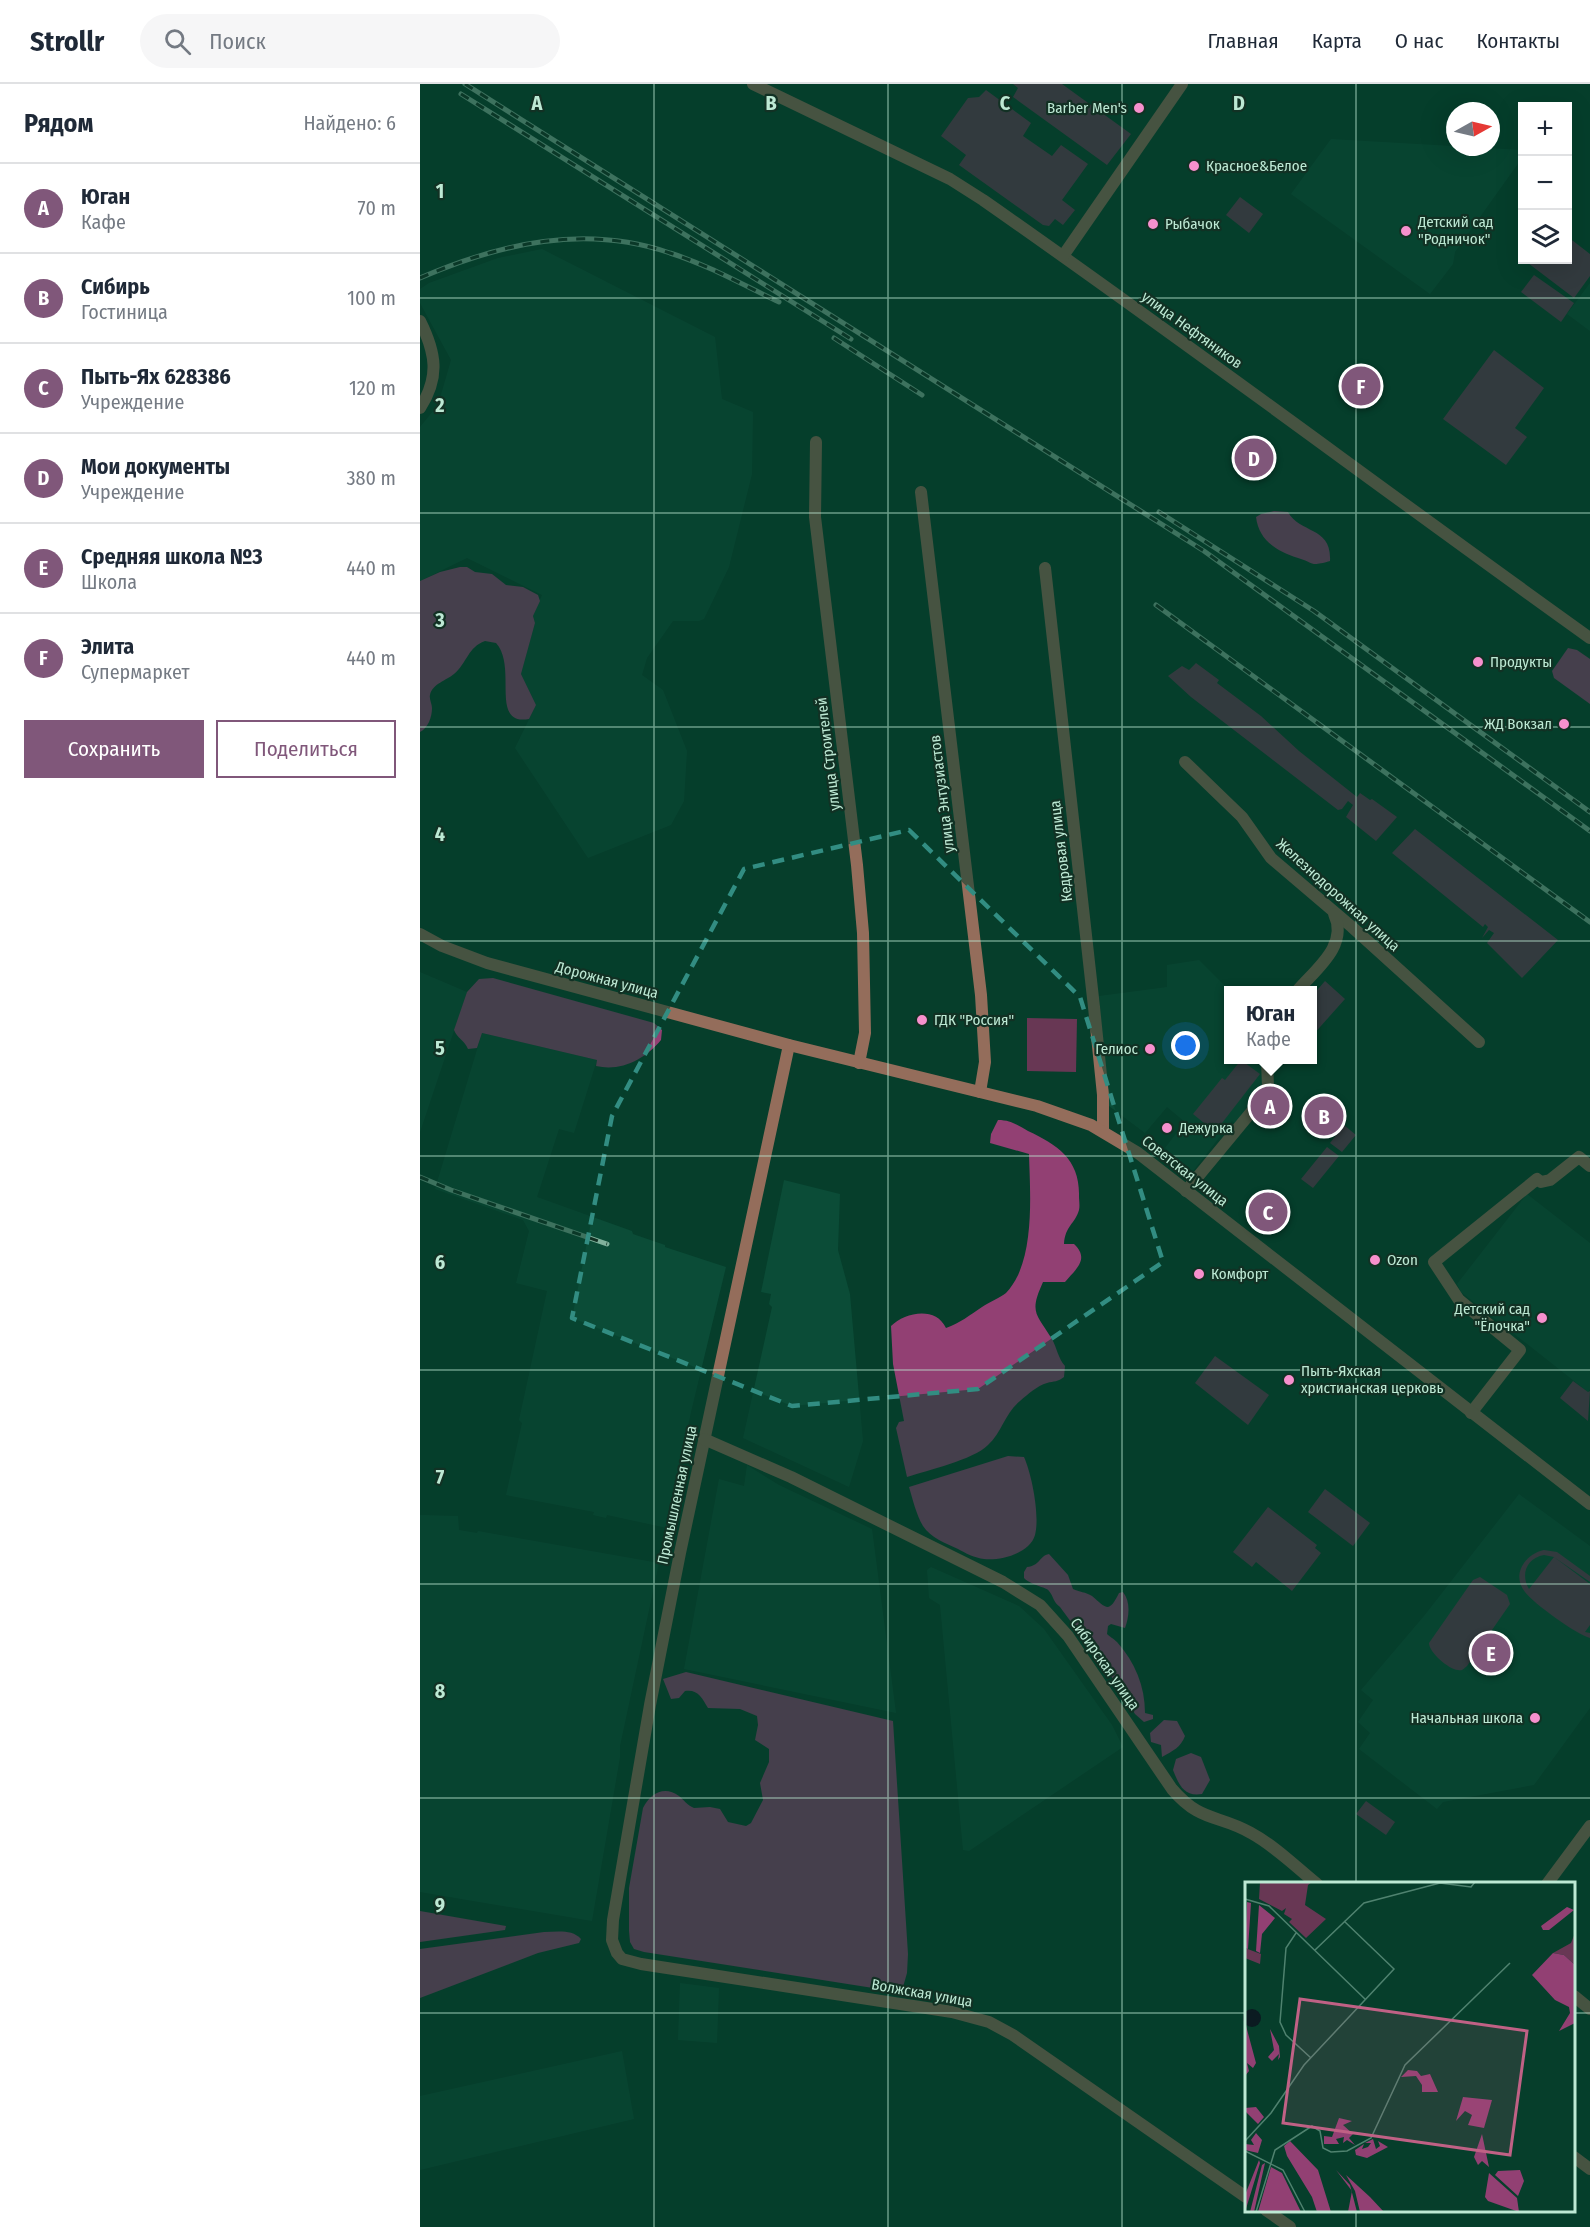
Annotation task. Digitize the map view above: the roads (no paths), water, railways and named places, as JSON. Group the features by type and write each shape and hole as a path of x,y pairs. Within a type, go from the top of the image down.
{"street":[{"name":"улица Нефтяников","path":"753,84 950,179 1063,256 1265,400 1464,548 1590,638"},
{"path":"1063,256 1182,84"},
{"path":"420,321 428,340 434,370 432,385 420,408"},
{"name":"улица Строителей","path":"816,442 814,516 853,831 863,941 865,1033 859,1063"},
{"name":"улица Энтузиастов","path":"921,492 981,996 985,1062 980,1092"},
{"name":"Кедровая улица","path":"1045,568 1094,1007 1103,1131"},
{"name":"Железнодорожная улица","path":"1185,762 1242,817 1271,858 1479,1042"},
{"path":"1301,986 1336,946 1340,930 1334,913"},
{"name":"Дорожная улица","path":"420,934 442,946 487,963 789,1045"},
{"name":"Советская улица","path":"789,1045 1057,1112 1103,1131 1138,1153 1590,1504"},
{"name":"Промышленная улица","path":"617,1953 612,1940 613,1920 650,1705 704,1439 789,1045"},
{"path":"1186,1191 1262,1099 1268,1088 1268,1064"},
{"path":"1471,1413 1521,1350 1459,1300 1434,1262 1537,1179 1541,1182 1550,1180 1579,1157 1590,1166"},
{"name":"Сибирская улица","path":"704,1439 791,1478 1003,1582 1040,1605 1068,1636 1172,1790 1182,1801 1201,1815 1252,1833 1314,1882"},
{"path":"1549,1882 1586,1842 1590,1826"},
{"name":"Волжская улица","path":"617,1953 622,1959 640,1964 952,2012 989,2022 1035,2049 1245,2196"},
{"path":"1575,1997 1590,2009"},
{"path":"1575,2158 1590,2169"},
{"path":"1268,2212 1290,2227"}],"railway":[{"path":"465,84 1204,551 1590,831"},
{"path":"461,94 851,339"},
{"path":"420,278 481,255 512,247 575,239 606,240 638,244 684,258 779,302"},
{"path":"834,338 922,395"},
{"path":"1159,512 1314,611 1590,812"},
{"path":"1156,605 1590,922"},
{"path":"420,1177 607,1244"}],"place":[{"name":"Barber Men's","path":"1139,108"},
{"name":"Красное&Белое","path":"1194,166"},
{"name":"Рыбачок","path":"1153,224"},
{"name":"Детский сад \"Родничок\"","path":"1406,231"},
{"name":"Элита","path":"1361,386"},
{"name":"Мои документы","path":"1254,458"},
{"name":"Продукты","path":"1478,662"},
{"name":"ЖД Вокзал","path":"1564,724"},
{"name":"ГДК \"Россия\"","path":"922,1020"},
{"name":"Гелиос","path":"1150,1049"},
{"name":"Юган","path":"1270,1106"},
{"name":"Сибирь","path":"1324,1116"},
{"name":"Дежурка","path":"1167,1128"},
{"name":"Пыть-Ях 628386","path":"1268,1212"},
{"name":"Ozon","path":"1375,1260"},
{"name":"Комфорт","path":"1199,1274"},
{"name":"Детский сад \"Ёлочка\"","path":"1542,1318"},
{"name":"Пыть-Яхская христианская церковь","path":"1289,1380"},
{"name":"Средняя школа №3","path":"1491,1653"},
{"name":"Начальная школа","path":"1535,1718"}]}
